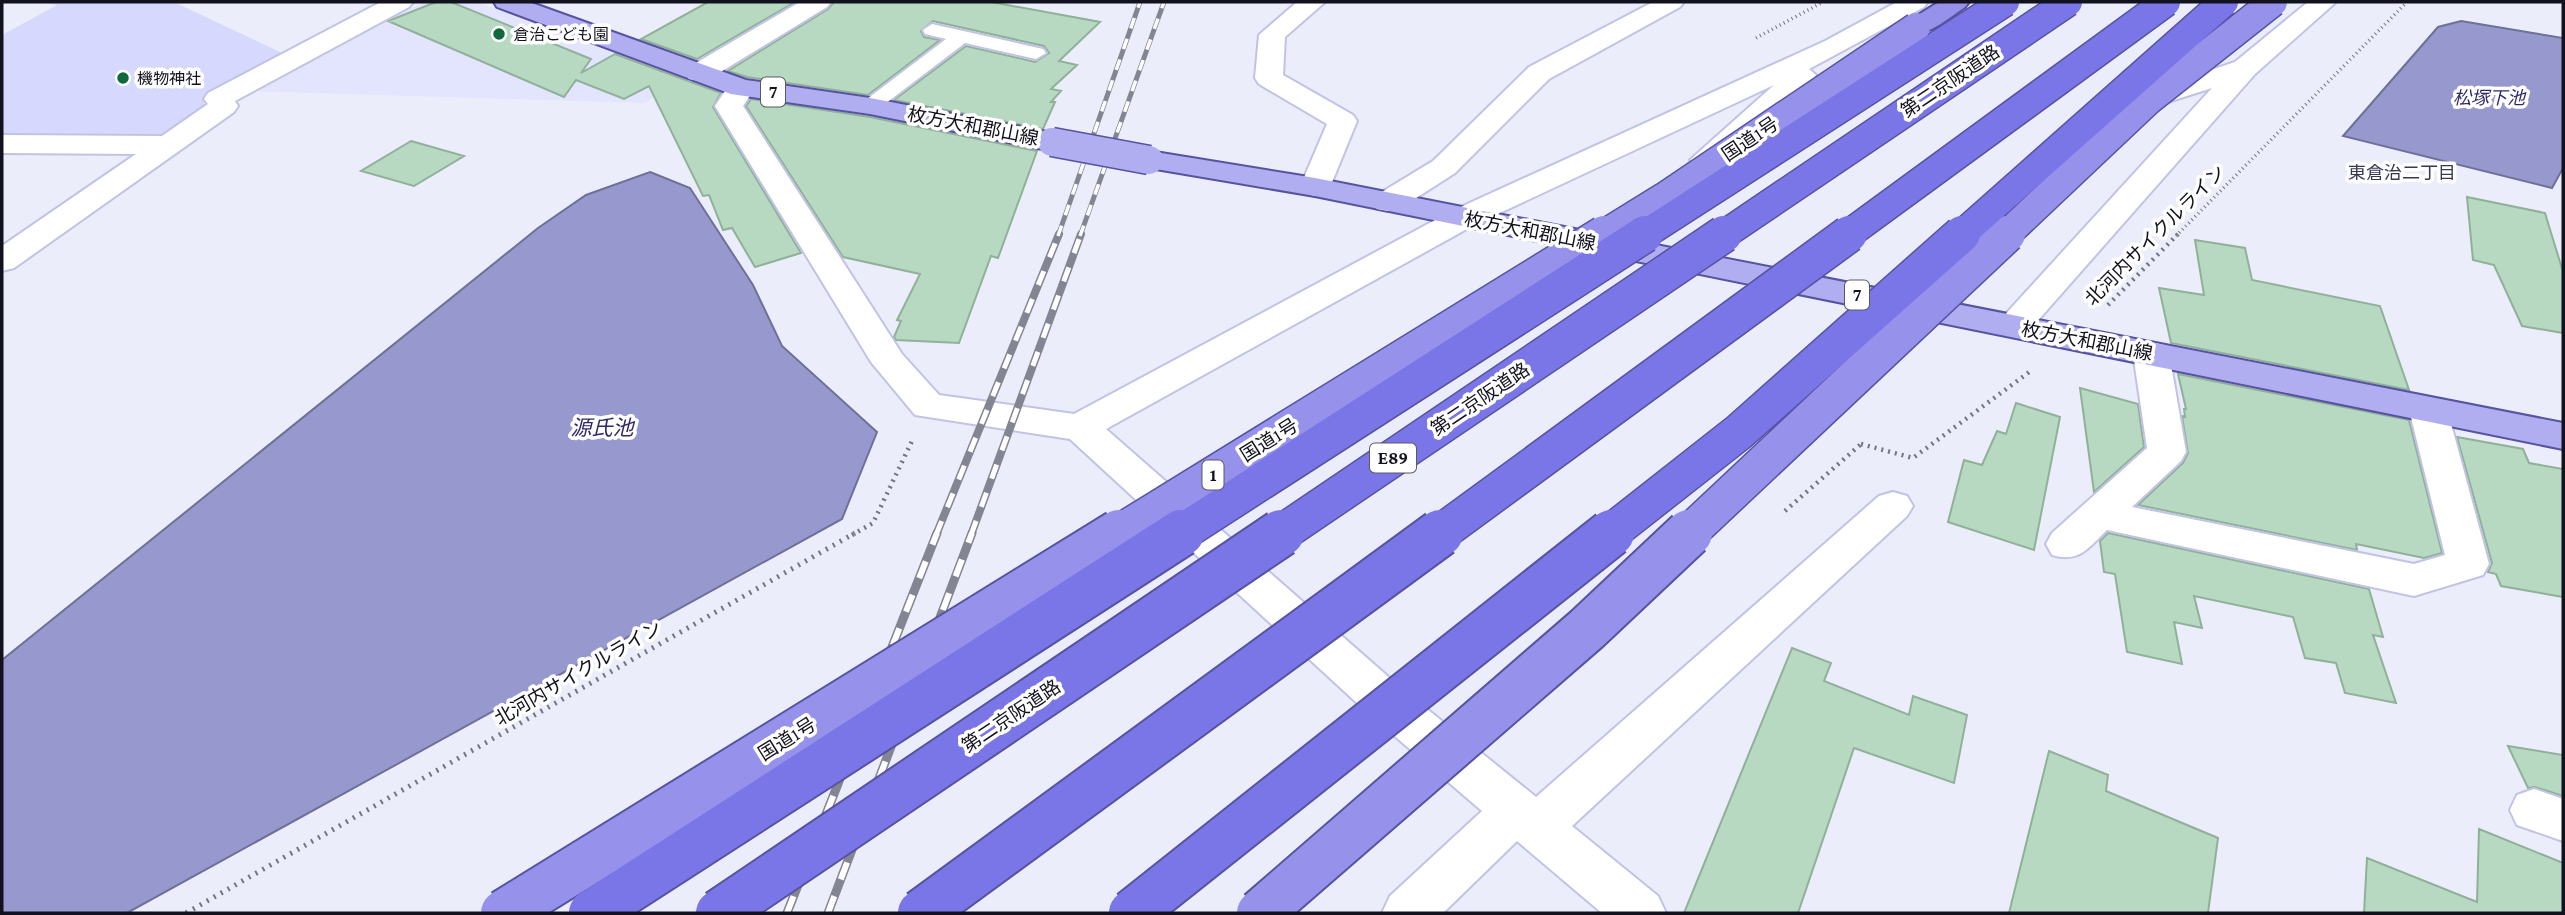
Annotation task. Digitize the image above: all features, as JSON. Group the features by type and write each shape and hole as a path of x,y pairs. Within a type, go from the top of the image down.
{"highway":[{"name":"国道1号","path":"505,913 1664,197 1915,15 1956,2"},
{"path":"592,913 2005,2"},
{"name":"第二京阪道路","path":"719,913 2067,2"},
{"path":"921,913 2166,2"},
{"path":"1132,913 1739,432 2224,2"},
{"path":"1259,913 1587,629 2150,100 2273,2"}],"main road":[{"name":"枚方大和郡山線","path":"506,2 741,88 870,106 1149,160 1315,187 2563,436"}],"street":[{"path":"2,261 224,106 218,99 400,2"},
{"path":"699,73 818,2"},
{"path":"1311,2 1272,35 1269,78 1343,121 1315,187"},
{"path":"1388,202 1444,167 1539,73 1671,2"},
{"path":"2014,326 2245,68 2323,2"},
{"path":"741,88 729,106 889,362 928,406 985,412 1034,424 1080,427 1463,218 1834,47 1915,15"},
{"path":"1664,197 1834,47"},
{"path":"2150,100 2245,68"},
{"path":"2,144 171,145"},
{"path":"1385,701 1881,300"},
{"path":"2067,544 2167,452 2151,353"},
{"path":"2099,514 2414,580 2468,564 2428,409"},
{"path":"1080,427 1385,701 1640,913"},
{"path":"1409,913 1526,819 1893,506"}],"lane":[{"path":"932,30 1035,53"},
{"path":"870,106 961,37"}],"path":[{"name":"北河内サイクルライン","path":"1861,444 1913,458 2075,338 2407,2"},
{"name":"北河内サイクルライン","path":"186,913 873,523 928,406"}],"shaded area":[{"name":"機物神社","path":"37,2 174,2 284,54 204,101 204,112 165,137 2,138 2,35 57,5"},
{"path":"428,2 477,2 682,77 645,103 246,91 376,21"}],"water":[{"name":"松塚下池","path":"2461,21 2563,38 2563,168 2552,188 2343,136 2438,27"},
{"name":"源氏池","path":"650,172 690,188 753,285 782,346 877,432 842,519 127,913 2,913 2,660 538,228 586,195"}],"building":[{"path":"436,2 451,2 591,59 581,73 615,54 721,93 713,107 801,253 755,267 732,228 723,230 709,195 703,196 649,86 624,99 576,80 564,97 388,21"},
{"path":"708,2 795,2 697,59 641,39"},
{"path":"834,2 991,2 1100,22 1059,61 1077,65 1051,89 1061,91 1051,102 1055,102 1043,129 894,100 966,46 1035,62 1049,53 1044,46 933,21 921,31 924,37 940,40 868,95 747,77 728,71 828,9"},
{"path":"751,99 870,117 1037,151 998,258 991,256 959,343 896,340 894,337 901,321 897,320 920,274 843,257 746,106"},
{"path":"411,141 464,156 414,186 361,171"},
{"path":"2467,197 2545,213 2563,272 2563,333 2522,326 2494,265 2473,260"},
{"path":"2195,240 2245,248 2252,280 2380,306 2409,390 2171,343 2159,288 2204,295"},
{"path":"2178,374 2409,420 2442,553 2424,558 2356,544 2357,550 2138,505 2183,463 2188,453 2182,416 2185,417 2186,409"},
{"path":"2080,388 2138,404 2144,447 2094,492"},
{"path":"2016,403 2060,417 2034,550 1948,522 1964,460 1982,465 1997,431 2006,434"},
{"path":"2457,437 2523,449 2529,463 2563,469 2563,597 2501,586 2496,574 2488,572 2492,563"},
{"path":"2108,533 2369,589 2383,637 2373,635 2396,703 2345,693 2336,663 2305,658 2293,617 2194,596 2202,628 2174,622 2182,664 2127,652 2115,574 2104,572 2100,541"},
{"path":"1792,648 1831,663 1824,681 1909,715 1913,696 1967,715 1954,783 1854,748 1798,913 1684,913"},
{"path":"2508,746 2563,755 2563,796 2535,787 2528,788"},
{"path":"2049,751 2108,775 2106,791 2218,838 2208,913 2009,913"},
{"path":"2479,829 2563,863 2563,913 2364,913 2367,858 2477,902"}],"railway":[{"path":"1058,236 1140,2"},
{"path":"1080,236 1164,2"},
{"path":"936,535 1059,234"},
{"path":"971,535 1081,234"},
{"path":"787,913 937,533"},
{"path":"828,913 972,533"}],"place":[{"name":"倉治こども園","path":"499,34"},
{"name":"機物神社","path":"123,78"}],"district":[{"name":"東倉治二丁目","path":"2402,173"}]}
